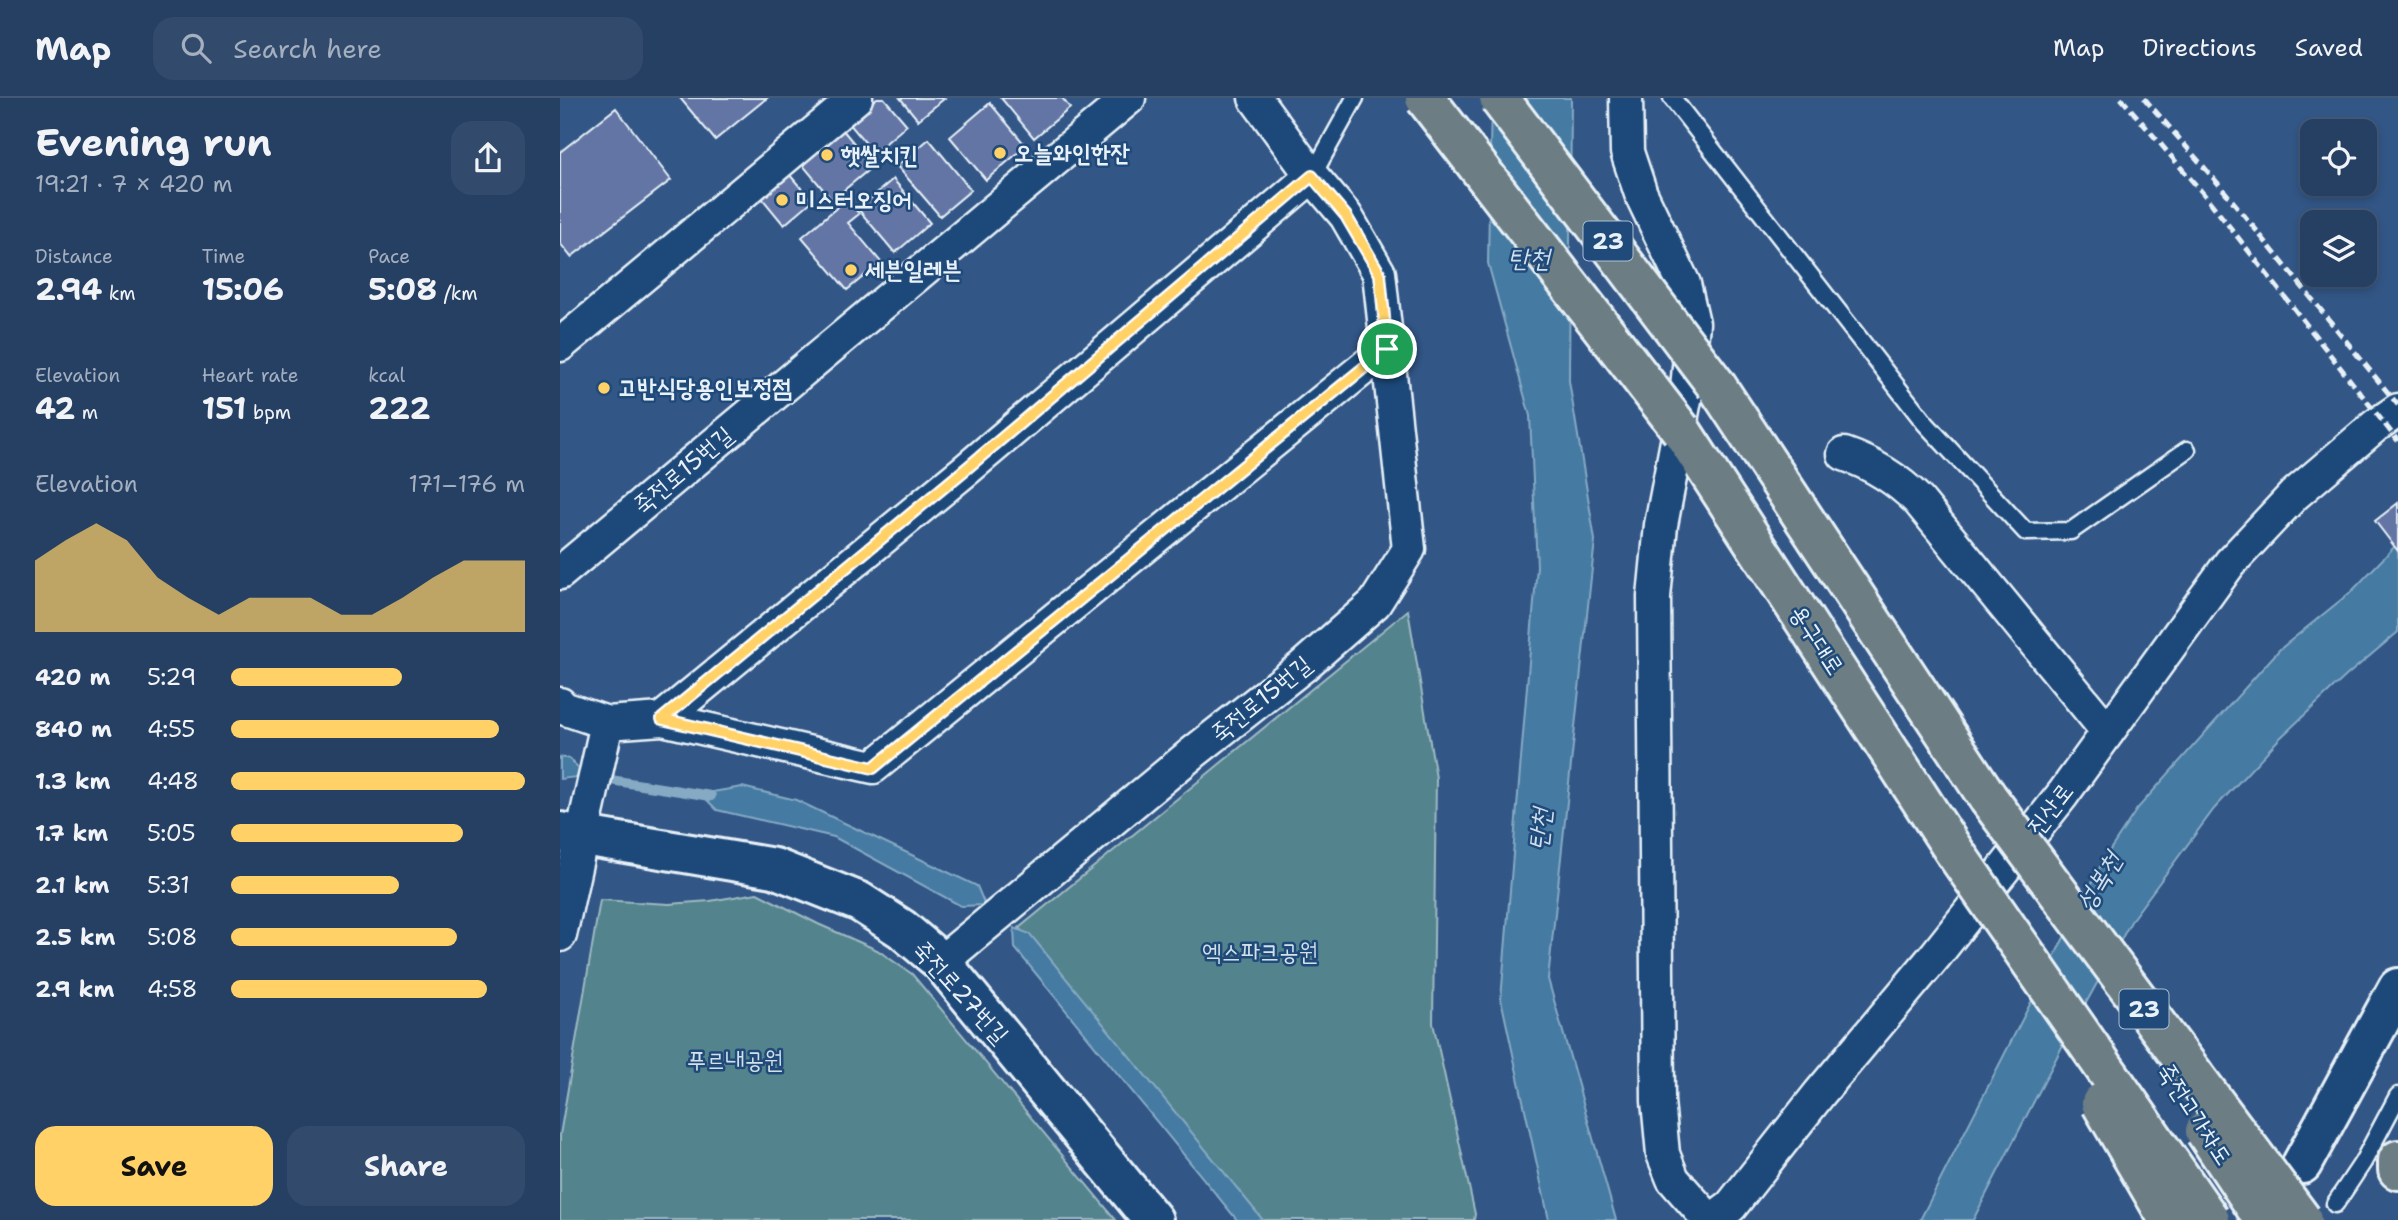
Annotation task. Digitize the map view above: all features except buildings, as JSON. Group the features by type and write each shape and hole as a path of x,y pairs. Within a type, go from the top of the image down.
{"main road":[{"name":"용구대로","path":"1425,98 1681,430 1954,851"},
{"name":"23","path":"1500,98 1716,385 1988,798 2318,1212"},
{"name":"죽전고가차도","path":"1988,798 2264,1220"},
{"name":"23","path":"1954,851 2169,1220"},
{"name":"죽전고가차도","path":"1954,851 2210,1220"},
{"path":"2398,1160 2398,1170"}],"street":[{"path":"560,345 856,98"},
{"name":"죽전로15번길","path":"560,573 1129,98"},
{"name":"죽전로15번길","path":"941,962 1194,752 1302,667 1375,603 1409,549 1380,274 1346,216 1312,176 1255,98"},
{"path":"1626,98 1627,152 1641,194 1684,284 1693,323 1687,389 1661,526 1654,597 1658,1101 1663,1154 1673,1179 1718,1215"},
{"path":"662,719 977,460 1312,176"},
{"path":"560,705 605,729 662,719 873,768 1387,349"},
{"name":"진산로","path":"1718,1215 1935,956 2063,794 2230,563 2294,495 2375,426 2398,410"},
{"path":"1844,454 1865,461 1901,483 1918,500 2108,732"},
{"path":"560,935 570,834 592,787 605,729"},
{"name":"죽전로27번길","path":"570,834 775,868 860,902 902,929 941,962 1153,1220"},
{"path":"2302,1164 2398,988"}],"lane":[{"path":"1312,176 1355,98"},
{"path":"1672,98 1925,422 2026,532 2071,531 2187,450"},
{"path":"2318,1212 2363,1162 2398,1096"}],"green space":[{"name":"엑스파크공원","path":"1408,610 1436,778 1433,1023 1475,1214 1474,1220 1255,1220 1019,928"},
{"name":"푸르내공원","path":"757,893 877,950 912,974 1116,1220 560,1220 560,1135 600,900 669,904 710,901"}],"water":[{"name":"탄천","path":"1491,98 1571,98 1569,381 1595,540 1548,979 1616,1220 1549,1220 1501,999 1537,566 1530,416 1488,263"},
{"name":"성복천","path":"2398,543 2398,632 2279,739 2214,809 2133,918 2065,1041 1973,1220 1920,1220 2104,859 2137,809 2279,650 2352,591"},
{"path":"560,757 570,759 586,776 560,779"},
{"path":"742,787 796,800 977,886 985,905 961,906 834,837 717,810 701,794"},
{"path":"1014,928 1030,934 1263,1220 1237,1220 1015,948"}],"waterway":[{"path":"598,778 711,796"}],"railway":[{"path":"2121,98 2207,198 2398,441"},
{"path":"2144,98 2222,188 2398,405"}],"place":[{"name":"오늘와인한잔","path":"1000,153"},
{"name":"햇쌀치킨","path":"827,155"},
{"name":"미스터오징어","path":"782,200"},
{"name":"세븐일레븐","path":"851,270"},
{"name":"고반식당용인보정점","path":"604,388"}],"route":[{"path":"1312,176 1346,216 1380,274 1387,349 873,768 662,719 967,468 1312,176"}]}
